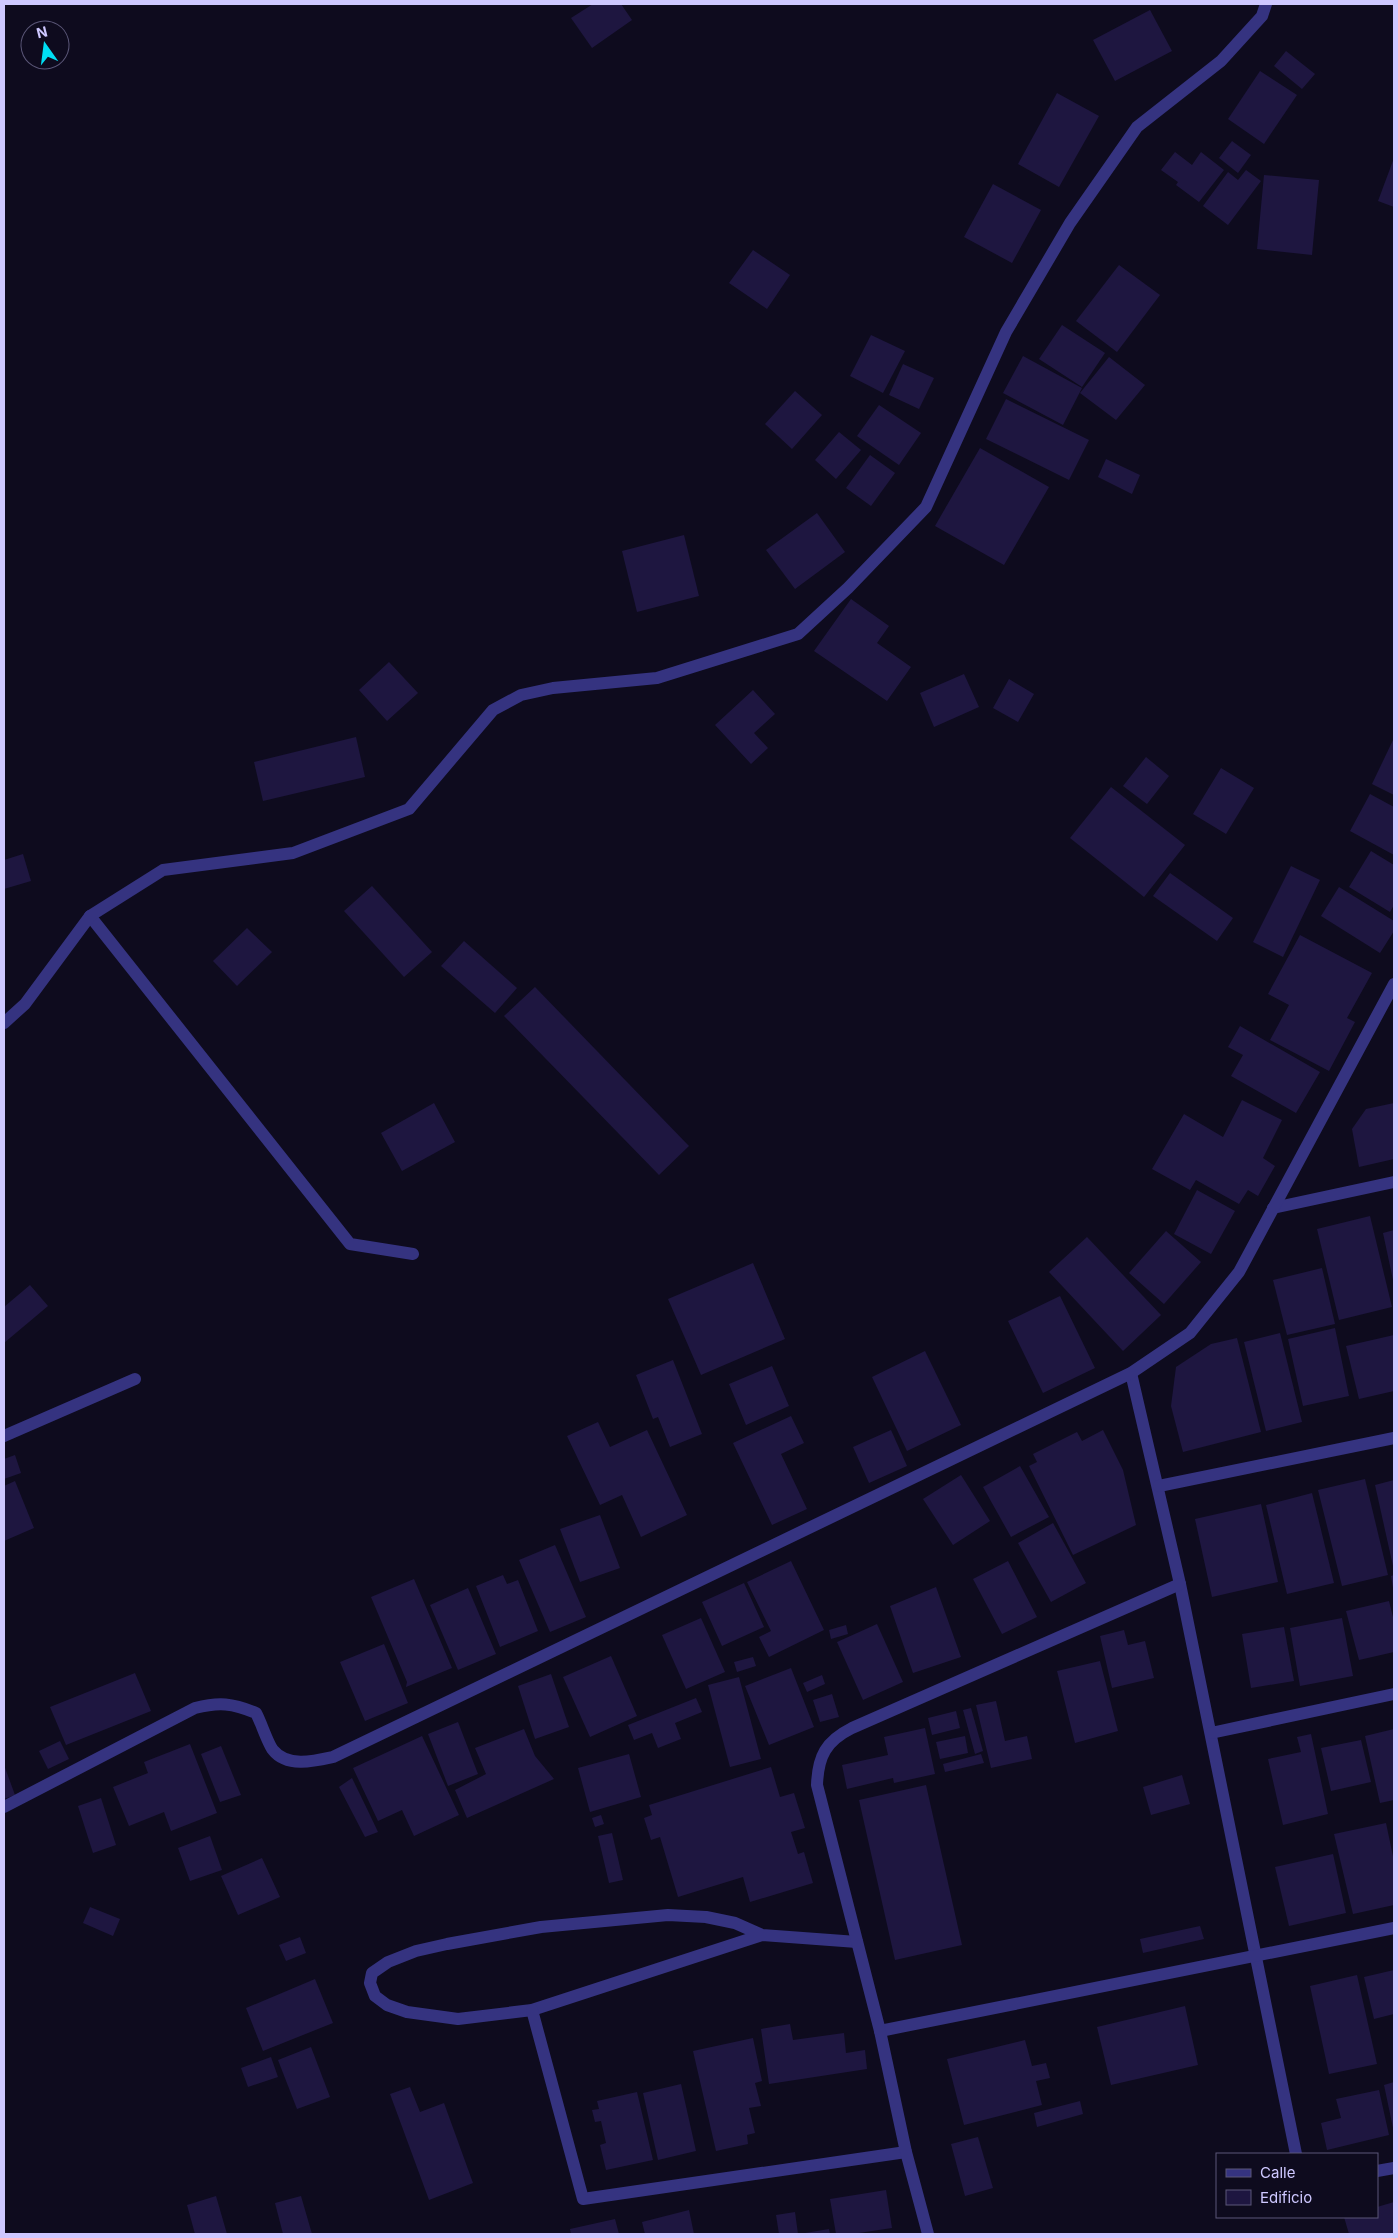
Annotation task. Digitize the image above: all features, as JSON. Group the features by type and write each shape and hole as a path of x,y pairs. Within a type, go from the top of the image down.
{"street":[{"path":"4,1023 25,1004 90,916 163,870 293,853 409,809 493,710 521,695 553,688 658,678 798,634 848,588 926,507 1006,332 1070,223 1137,127 1221,61 1262,16 1266,4"},
{"path":"90,916 350,1244 413,1254"},
{"path":"4,1807 194,1708 216,1703 238,1706 256,1713 273,1750 288,1759 309,1763 333,1756 1131,1373 1190,1333 1239,1272 1394,984"},
{"path":"1273,1208 1394,1182"},
{"path":"1131,1373 1159,1486 1180,1584 1296,2153"},
{"path":"4,1436 135,1379"},
{"path":"1159,1486 1394,1438"},
{"path":"928,2234 906,2152 880,2031 816,1785 817,1766 825,1749 836,1736 1180,1584"},
{"path":"1211,1733 1394,1694"},
{"path":"762,1935 532,2010 458,2019 432,2016 387,2005 375,1996 370,1983 372,1972 388,1962 416,1951 541,1927 668,1915 706,1917 736,1923 762,1935 857,1942"},
{"path":"880,2031 1394,1928"},
{"path":"532,2010 583,2199 906,2152"},
{"path":"1378,2171 1394,2168"}],"building":[{"path":"593,4 621,4 632,20 592,48 571,18"},
{"path":"1150,10 1172,51 1115,81 1093,40"},
{"path":"1286,51 1315,74 1302,89 1274,66"},
{"path":"1260,71 1297,95 1264,144 1228,119"},
{"path":"1057,93 1099,116 1059,187 1018,164"},
{"path":"1232,141 1251,155 1238,173 1219,158"},
{"path":"1175,152 1192,165 1201,152 1224,170 1199,202 1176,185 1178,182 1161,170"},
{"path":"1394,158 1394,207 1378,201"},
{"path":"1246,170 1261,181 1228,225 1203,206 1228,172 1238,180"},
{"path":"1264,175 1319,180 1312,255 1257,249"},
{"path":"993,184 1041,210 1012,263 964,237"},
{"path":"753,250 790,275 767,309 729,283"},
{"path":"1119,265 1160,295 1117,352 1076,321"},
{"path":"1062,325 1105,353 1082,387 1039,359"},
{"path":"871,335 905,351 883,393 850,376"},
{"path":"1023,356 1082,388 1063,425 1003,393"},
{"path":"1109,357 1145,385 1116,420 1080,393"},
{"path":"903,364 934,378 919,409 889,395"},
{"path":"795,391 822,415 792,449 765,424"},
{"path":"1006,399 1089,440 1069,480 986,439"},
{"path":"879,405 921,433 899,465 857,436"},
{"path":"839,432 861,450 836,479 815,460"},
{"path":"980,448 1049,487 1004,565 935,526"},
{"path":"870,455 895,473 871,506 846,488"},
{"path":"1106,459 1140,475 1132,494 1098,477"},
{"path":"817,513 845,552 795,589 766,550"},
{"path":"684,535 699,596 637,612 622,551"},
{"path":"851,599 889,626 877,643 911,667 887,701 814,651"},
{"path":"389,662 418,693 387,721 359,690"},
{"path":"964,674 979,707 934,727 920,693"},
{"path":"1009,679 1034,694 1018,722 993,708"},
{"path":"753,690 775,714 754,733 768,748 751,764 715,725"},
{"path":"356,737 365,777 263,801 254,762"},
{"path":"1394,738 1394,795 1372,784"},
{"path":"1146,757 1169,776 1147,804 1123,786"},
{"path":"1221,768 1254,788 1226,834 1193,814"},
{"path":"1111,787 1185,845 1144,897 1070,838"},
{"path":"1370,794 1394,807 1394,855 1350,831"},
{"path":"1371,851 1394,865 1394,905 1390,912 1349,887"},
{"path":"23,854 31,881 4,889 4,860"},
{"path":"1291,866 1320,880 1283,957 1253,942"},
{"path":"1170,873 1233,918 1217,941 1153,896"},
{"path":"372,886 432,952 404,977 344,911"},
{"path":"1339,887 1394,921 1394,931 1380,953 1321,916"},
{"path":"247,928 272,952 237,986 213,961"},
{"path":"1300,935 1372,973 1347,1018 1355,1022 1329,1071 1270,1040 1289,1005 1268,994"},
{"path":"464,941 517,988 495,1013 441,966"},
{"path":"535,987 689,1146 659,1175 504,1016"},
{"path":"1240,1026 1320,1072 1296,1113 1231,1076 1243,1055 1228,1047"},
{"path":"1242,1100 1282,1120 1263,1158 1275,1166 1258,1196 1248,1190 1239,1204 1196,1180 1190,1190 1152,1169 1184,1114 1223,1137"},
{"path":"434,1103 455,1142 402,1171 381,1133"},
{"path":"1394,1103 1394,1159 1359,1167 1352,1129 1366,1109"},
{"path":"1197,1190 1235,1211 1211,1254 1174,1234"},
{"path":"1370,1216 1392,1307 1339,1320 1317,1229"},
{"path":"1394,1230 1394,1279 1393,1280 1383,1233"},
{"path":"1166,1231 1201,1262 1164,1304 1129,1273"},
{"path":"1087,1237 1161,1315 1123,1351 1049,1272"},
{"path":"753,1263 785,1339 701,1375 668,1299"},
{"path":"1322,1268 1335,1324 1287,1335 1273,1280"},
{"path":"30,1285 48,1306 4,1343 4,1307"},
{"path":"1060,1296 1095,1368 1043,1393 1008,1321"},
{"path":"1335,1328 1349,1396 1303,1406 1288,1339"},
{"path":"1280,1333 1302,1422 1266,1431 1244,1342"},
{"path":"1394,1335 1394,1391 1359,1399 1346,1346"},
{"path":"1237,1338 1261,1432 1183,1452 1171,1406 1176,1367 1211,1344"},
{"path":"925,1351 961,1425 907,1451 872,1377"},
{"path":"673,1360 702,1434 670,1447 658,1417 653,1419 636,1375"},
{"path":"772,1366 789,1406 746,1425 729,1384"},
{"path":"791,1416 804,1443 781,1454 807,1509 772,1525 733,1443"},
{"path":"598,1422 610,1447 647,1430 687,1515 641,1537 622,1495 600,1505 567,1436"},
{"path":"891,1430 907,1466 869,1483 853,1447"},
{"path":"1103,1430 1123,1470 1136,1525 1073,1555 1029,1466 1037,1462 1033,1454 1077,1432 1082,1441"},
{"path":"15,1455 21,1473 4,1479 4,1459"},
{"path":"1020,1466 1049,1517 1011,1537 983,1487"},
{"path":"961,1475 990,1521 953,1545 923,1499"},
{"path":"1365,1479 1388,1575 1342,1586 1318,1490"},
{"path":"1394,1480 1394,1566 1393,1566 1375,1485"},
{"path":"15,1481 34,1528 4,1541 4,1486"},
{"path":"1312,1493 1334,1583 1287,1594 1266,1505"},
{"path":"1261,1504 1278,1582 1212,1597 1195,1519"},
{"path":"600,1515 620,1568 580,1582 560,1529"},
{"path":"1053,1523 1086,1583 1051,1602 1018,1543"},
{"path":"555,1545 586,1617 550,1632 519,1560"},
{"path":"791,1561 824,1630 769,1657 759,1637 771,1631 747,1582"},
{"path":"1008,1561 1037,1617 1002,1634 973,1579"},
{"path":"503,1575 507,1584 518,1580 538,1631 500,1647 476,1586"},
{"path":"1394,1575 1394,1587 1393,1588 1391,1576"},
{"path":"414,1579 452,1668 406,1687 407,1682 371,1597"},
{"path":"744,1583 764,1627 722,1646 702,1602"},
{"path":"936,1587 961,1657 913,1673 890,1606"},
{"path":"468,1588 496,1654 458,1670 430,1605"},
{"path":"1389,1601 1394,1621 1394,1652 1359,1660 1346,1611"},
{"path":"701,1618 725,1672 686,1689 662,1635"},
{"path":"1342,1618 1353,1676 1300,1686 1290,1628"},
{"path":"877,1624 903,1682 863,1700 837,1642"},
{"path":"846,1625 848,1634 831,1639 829,1630"},
{"path":"1284,1627 1294,1681 1251,1688 1242,1634"},
{"path":"1124,1630 1128,1645 1145,1641 1154,1678 1112,1688 1100,1636"},
{"path":"384,1644 408,1703 365,1721 340,1662"},
{"path":"611,1656 637,1716 590,1737 563,1677"},
{"path":"753,1657 756,1666 737,1672 734,1662"},
{"path":"1100,1661 1118,1731 1075,1743 1057,1671"},
{"path":"791,1668 814,1727 769,1745 745,1686"},
{"path":"135,1673 151,1711 66,1745 50,1707"},
{"path":"551,1674 569,1727 535,1739 518,1686"},
{"path":"822,1675 825,1684 807,1692 803,1683"},
{"path":"739,1677 761,1759 730,1767 708,1685"},
{"path":"832,1694 839,1717 820,1722 813,1700"},
{"path":"696,1698 702,1712 675,1723 681,1739 658,1748 652,1733 634,1740 628,1725"},
{"path":"996,1701 1005,1741 1027,1736 1032,1759 991,1768 976,1705"},
{"path":"971,1708 983,1751 975,1754 963,1710"},
{"path":"956,1711 960,1728 932,1735 928,1718"},
{"path":"458,1722 478,1774 448,1786 428,1734"},
{"path":"925,1728 935,1774 894,1783 893,1778 847,1789 842,1765 888,1755 884,1737"},
{"path":"524,1729 535,1756 554,1779 467,1818 455,1790 486,1774 475,1748"},
{"path":"1394,1729 1394,1800 1380,1803 1365,1736"},
{"path":"1311,1734 1328,1814 1283,1825 1268,1759 1301,1752 1297,1737"},
{"path":"422,1736 459,1815 414,1836 402,1810 378,1821 353,1768"},
{"path":"965,1736 968,1753 940,1759 936,1742"},
{"path":"1361,1740 1371,1782 1331,1791 1321,1748"},
{"path":"60,1741 69,1759 48,1769 39,1751"},
{"path":"190,1744 217,1813 171,1831 164,1812 129,1826 113,1787 148,1773 144,1762"},
{"path":"221,1746 241,1795 220,1802 201,1754"},
{"path":"629,1754 641,1797 590,1812 578,1768"},
{"path":"981,1754 984,1763 945,1772 943,1764"},
{"path":"4,1765 15,1795 4,1799"},
{"path":"771,1767 780,1797 794,1793 805,1828 791,1832 798,1854 804,1852 813,1883 750,1902 743,1877 678,1897 660,1837 651,1840 644,1818 652,1815 649,1805"},
{"path":"1182,1775 1190,1804 1151,1815 1143,1787"},
{"path":"352,1778 378,1832 365,1837 339,1787"},
{"path":"926,1785 962,1945 895,1960 859,1800"},
{"path":"101,1798 116,1845 93,1853 78,1806"},
{"path":"601,1815 604,1824 595,1827 592,1818"},
{"path":"1386,1823 1394,1861 1394,1905 1353,1914 1334,1834"},
{"path":"612,1833 623,1880 609,1883 598,1836"},
{"path":"210,1836 222,1870 190,1881 178,1848"},
{"path":"1333,1854 1346,1913 1289,1926 1275,1867"},
{"path":"262,1858 280,1897 238,1915 221,1876"},
{"path":"90,1907 120,1919 113,1936 83,1923"},
{"path":"1200,1926 1204,1939 1143,1953 1140,1939"},
{"path":"300,1937 306,1953 286,1961 279,1945"},
{"path":"1394,1970 1394,2014 1374,2019 1364,1977"},
{"path":"1357,1975 1377,2064 1329,2074 1310,1986"},
{"path":"315,1979 333,2023 263,2051 246,2008"},
{"path":"1185,2006 1198,2065 1111,2085 1097,2027"},
{"path":"790,2024 793,2040 844,2033 846,2053 865,2050 867,2069 769,2084 761,2029"},
{"path":"753,2038 762,2081 755,2083 761,2106 749,2108 755,2133 747,2135 748,2144 716,2151 693,2051"},
{"path":"1025,2040 1032,2066 1046,2063 1050,2078 1036,2081 1042,2105 964,2125 947,2059"},
{"path":"311,2047 330,2097 297,2109 278,2060"},
{"path":"271,2057 278,2077 248,2087 241,2068"},
{"path":"1394,2082 1394,2127 1393,2128 1384,2085"},
{"path":"681,2084 696,2151 658,2160 643,2093"},
{"path":"410,2087 420,2112 444,2103 473,2183 429,2200 390,2094"},
{"path":"1379,2090 1389,2135 1327,2150 1321,2123 1341,2118 1336,2099"},
{"path":"637,2092 653,2160 606,2170 600,2145 606,2143 601,2121 595,2122 592,2110 599,2109 597,2101"},
{"path":"1080,2101 1083,2114 1037,2127 1034,2113"},
{"path":"978,2137 993,2188 965,2196 951,2144"},
{"path":"886,2190 892,2228 852,2234 836,2234 830,2199"},
{"path":"216,2196 227,2234 195,2234 187,2205"},
{"path":"301,2196 312,2234 283,2234 275,2203"},
{"path":"1394,2202 1394,2234 1349,2234 1344,2218 1378,2218 1378,2207"},
{"path":"689,2210 694,2234 645,2234 642,2222"},
{"path":"795,2212 798,2234 779,2234 776,2215"},
{"path":"615,2219 619,2234 571,2234 570,2229"},
{"path":"829,2229 830,2234 805,2234 805,2233"}]}
